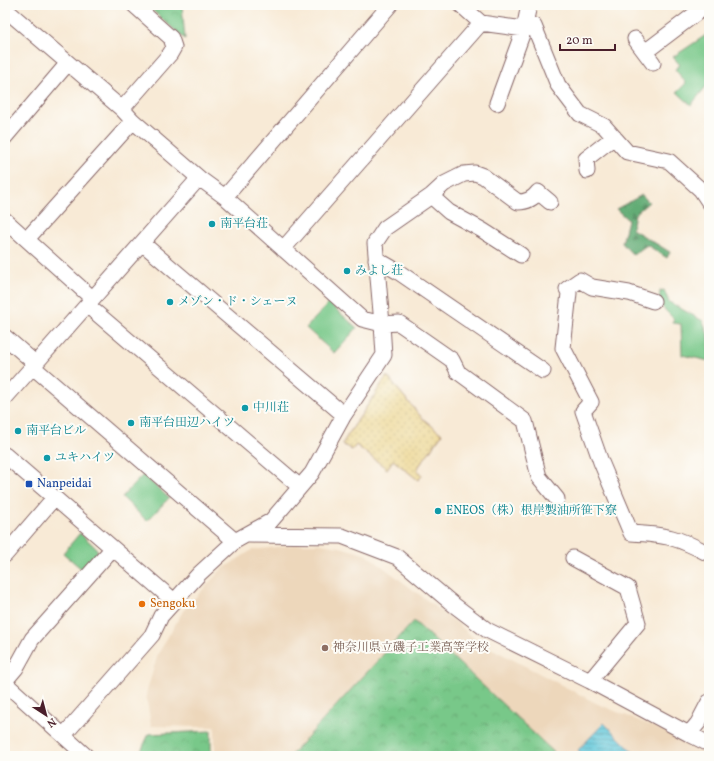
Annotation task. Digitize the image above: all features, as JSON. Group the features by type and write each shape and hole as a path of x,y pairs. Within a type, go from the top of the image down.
{"street":[{"path":"122,109 170,54 174,47 171,38 134,5"},
{"path":"226,197 390,5"},
{"path":"461,5 481,23 534,26 558,85 580,114 604,126 627,152 669,161 701,190 708,199"},
{"path":"497,103 525,26 529,5"},
{"path":"635,39 649,58 707,5"},
{"path":"5,9 122,109 133,121 199,178 226,197 362,319 382,324 399,323 452,360 458,372 524,421 539,477 557,499"},
{"path":"283,249 481,23"},
{"path":"5,137 68,63"},
{"path":"27,239 133,121"},
{"path":"587,171 586,159 614,137"},
{"path":"64,735 152,635 161,616 199,574 241,538 271,521 312,473 344,415 384,356 375,243 385,228 431,196 444,184 464,174 475,173 498,186 518,202 525,202 535,196 538,192 550,202"},
{"path":"5,398 199,178"},
{"path":"431,196 449,212 482,230 521,255"},
{"path":"5,220 27,239 90,301 300,487"},
{"path":"142,243 344,415"},
{"path":"376,259 397,270 543,370"},
{"path":"653,301 629,293 592,287 580,280 567,289 569,293 563,348 591,402 583,411 601,462 631,533 668,536 685,541 709,554"},
{"path":"5,338 34,366 241,538 342,536 397,557 454,605 487,630 590,681 709,744"},
{"path":"5,455 174,601"},
{"path":"5,555 54,498"},
{"path":"86,756 5,682 16,668 32,639 112,549"},
{"path":"573,558 628,588 638,623 590,681"},
{"path":"689,734 698,723 709,702"}],"shaded area":[{"name":"神奈川県立磯子工業高等学校","path":"301,544 319,544 340,547 367,555 457,623 477,641 598,704 700,746 709,751 709,756 215,756 215,727 151,726 146,694 158,654 183,611 221,570 252,550"}],"green space":[{"path":"146,5 182,5 185,39"},
{"path":"709,33 709,83 691,105 677,92 686,83 675,69 680,65 673,57"},
{"path":"642,195 649,202 635,214 632,229 670,252 667,258 647,245 633,255 622,243 628,220 616,209"},
{"path":"664,290 669,302 703,321 709,337 709,361 682,355 681,324 672,323 674,319 659,304 660,291"},
{"path":"329,303 357,328 334,353 306,328"},
{"path":"143,475 169,498 147,521 122,497"},
{"path":"80,533 97,549 97,557 85,572 63,553"},
{"path":"414,621 558,756 290,756"},
{"path":"211,731 211,756 139,755 149,734"}],"sand":[{"path":"387,376 422,418 442,434 417,469 422,476 418,480 393,460 387,469 356,445 352,450 342,444"}],"water":[{"path":"604,723 637,756 583,756 578,750"}],"place":[{"name":"南平台荘","path":"212,224"},
{"name":"みよし荘","path":"347,271"},
{"name":"メゾン・ド・シェーヌ","path":"170,302"},
{"name":"中川荘","path":"245,408"},
{"name":"南平台田辺ハイツ","path":"131,423"},
{"name":"南平台ビル","path":"18,431"},
{"name":"ユキハイツ","path":"47,458"},
{"name":"Nanpeidai","path":"29,484"},
{"name":"ENEOS（株）根岸製油所笹下寮","path":"438,511"},
{"name":"Sengoku","path":"142,604"},
{"name":"神奈川県立磯子工業高等学校","path":"325,648"}]}
